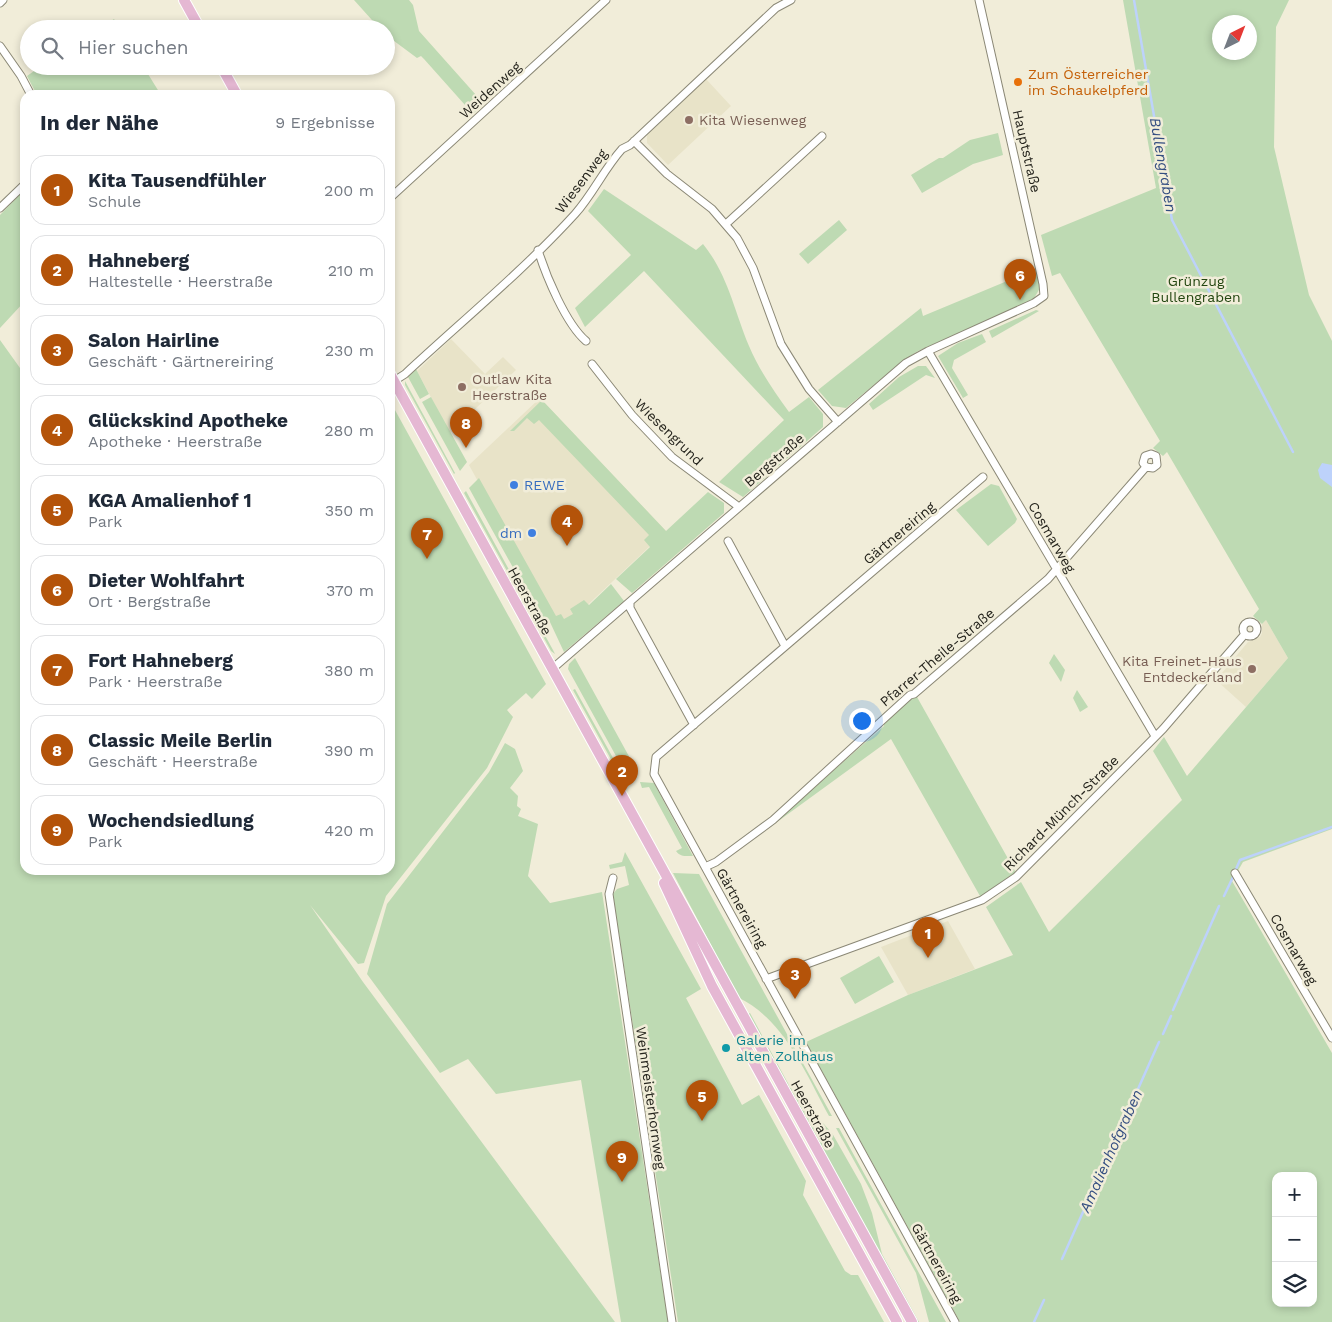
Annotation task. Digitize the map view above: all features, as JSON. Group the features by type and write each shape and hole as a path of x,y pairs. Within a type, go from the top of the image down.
{"main road":[{"path":"184,0 195,20"},
{"path":"226,75 233,90"},
{"name":"Heerstraße","path":"395,382 912,1322"},
{"name":"Heerstraße","path":"646,841 690,943 712,986 897,1322"}],"street":[{"path":"0,3 3,0"},
{"name":"Weidenweg","path":"395,193 606,0"},
{"name":"Wiesenweg","path":"395,376 405,374 467,318 576,213 615,157 776,8 791,0"},
{"name":"Hauptstraße","path":"979,0 1043,284 1044,296 1034,303"},
{"path":"0,46 20,75"},
{"path":"20,75 28,90"},
{"path":"726,224 822,136"},
{"path":"634,141 667,174 707,205 726,224 747,254 773,326 785,350 810,389 838,422"},
{"path":"0,208 20,189"},
{"path":"538,250 552,287 578,335 586,342"},
{"name":"Bergstraße","path":"552,669 906,363 928,350 1034,303"},
{"name":"Cosmarweg","path":"928,350 1155,736"},
{"name":"Wiesengrund","path":"592,364 632,415 672,457 739,507"},
{"name":"Pfarrer-Theile-Straße","path":"705,867 716,862 773,820 910,695 914,694 1057,570 1146,467"},
{"name":"Gärtnereiring","path":"955,1322 654,774 653,767 656,758 983,477"},
{"path":"728,541 785,646"},
{"path":"630,602 630,608 694,725"},
{"name":"Richard-Münch-Straße","path":"766,978 985,898 1016,877 1155,736 1245,634"},
{"name":"Cosmarweg","path":"1235,873 1332,1038"},
{"name":"Weinmeisterhornweg","path":"613,878 609,894 672,1322"}],"shaded area":[{"name":"Kita Wiesenweg","path":"706,79 731,106 668,165 647,143 647,135"},
{"name":"Outlaw Kita Heerstraße","path":"451,339 485,374 503,357 516,370 450,433 417,371"},
{"path":"540,398 666,531 560,631 469,465"},
{"name":"Kita Freinet-Haus Entdeckerland","path":"1266,620 1288,658 1246,707 1216,680 1248,642 1260,637 1262,624"},
{"path":"948,921 975,969 908,995 881,947"}],"green space":[{"path":"354,0 409,0 413,5 419,31 484,104 473,114 421,56 417,58 395,42 395,20 372,20"},
{"name":"Grünzug Bullengraben","path":"1123,0 1289,0 1276,27 1274,147 1309,295 1332,341 1332,829 1243,862 1232,881 1332,1053 1332,1322 960,1322 806,1042 908,995 1013,955 986,907 1021,882 1049,932 1182,800 1153,751 1164,737 1187,776 1288,658 1266,620 1262,624 1253,616 1259,609 1167,452 1163,456 1153,448 1160,441 1060,273 1052,276 1041,235 1156,188"},
{"path":"149,75 158,90 34,90 27,76"},
{"path":"998,133 1003,155 973,164 922,193 911,175 939,158 943,158 970,140"},
{"path":"604,189 696,250 703,244 725,280 757,363 783,404 789,412 809,397 823,414 823,427 743,497 719,482 784,420 644,271 585,327 575,308 631,255 588,211"},
{"path":"20,194 20,306 0,328 0,215"},
{"path":"839,220 847,230 808,264 799,254"},
{"path":"1036,269 1040,288 1033,300 918,351 904,360 846,408 832,406 818,390 921,308 923,316"},
{"path":"1036,310 1039,311 992,338 989,331"},
{"path":"982,334 986,342 954,360 952,368 968,395 963,398 938,356 958,343"},
{"path":"0,340 20,368 20,875 395,875 395,410 546,684 532,699 526,693 507,710 513,717 487,768 386,896 364,963 358,964 310,905 363,982 615,1322 0,1322"},
{"path":"918,366 926,366 935,378 926,375 873,410 869,404 899,377"},
{"path":"416,369 429,394 420,399 408,377"},
{"path":"405,381 455,473 454,474 405,385"},
{"path":"431,397 467,462 460,471 422,402"},
{"path":"542,400 666,531 708,492 724,503 724,513 632,593 616,579 650,547 644,540 649,535 539,420 534,424 527,418 514,431 510,431"},
{"path":"479,478 556,616 561,614 564,619 573,614 570,609 584,600 589,605 611,584 624,601 564,652 549,620 543,622 469,488"},
{"path":"991,484 999,486 1017,519 1015,523 988,546 956,510"},
{"path":"466,491 555,654 551,651 464,493"},
{"path":"1054,654 1065,670 1061,682 1049,663"},
{"path":"575,658 631,760 621,765 568,669 569,664"},
{"path":"575,689 623,776 625,785 573,690"},
{"path":"1077,690 1088,707 1080,712 1073,698"},
{"path":"913,697 917,697 1015,871 1014,875 983,897 980,896 891,739 766,830 884,726 884,722"},
{"path":"505,743 515,749 523,771 510,788 518,796 517,806 521,809 518,816 538,824 528,876 550,903 602,892 668,1322 621,1322 581,1080 496,1094 468,1059 440,1073 367,974 387,904 489,772"},
{"path":"640,782 654,783 693,856 681,855 676,851 682,848 649,787 642,788"},
{"path":"625,852 701,989 686,998 742,1105 759,1095 806,1181 803,1195 845,1271 851,1275 858,1275 884,1322 678,1322 613,894 617,889 629,885 625,866 610,869 609,865 622,862"},
{"path":"673,873 699,874 832,1116 829,1116 803,1067 781,1034 755,1007 739,998"},
{"path":"879,956 894,982 855,1004 840,978"},
{"path":"750,1013 790,1087 832,1133 861,1184 872,1213 882,1254 919,1322 917,1322 748,1014"},
{"path":"836,1128 839,1128 946,1322 929,1322 916,1273"}],"water":[{"path":"1322,463 1332,465 1332,487 1320,478 1318,470"}],"waterway":[{"name":"Bullengraben","path":"1134,0 1172,220 1293,452"},
{"name":"Amalienhofgraben","path":"1236,869 1240,860 1332,827"},
{"name":"Amalienhofgraben","path":"1224,896 1233,877"},
{"name":"Amalienhofgraben","path":"1173,1010 1219,906"},
{"name":"Amalienhofgraben","path":"1163,1034 1171,1016"},
{"name":"Amalienhofgraben","path":"1062,1259 1159,1042"},
{"name":"Amalienhofgraben","path":"1034,1322 1044,1300"}],"place":[{"name":"Zum Österreicher im Schaukelpferd","path":"1018,82"},
{"name":"Kita Wiesenweg","path":"689,120"},
{"name":"Dieter Wohlfahrt","path":"1020,300"},
{"name":"Outlaw Kita Heerstraße","path":"462,387"},
{"name":"Classic Meile Berlin","path":"466,448"},
{"name":"REWE","path":"514,485"},
{"name":"dm","path":"532,533"},
{"name":"Glückskind Apotheke","path":"567,546"},
{"name":"Fort Hahneberg","path":"427,559"},
{"name":"Kita Freinet-Haus Entdeckerland","path":"1252,669"},
{"name":"Hahneberg","path":"622,796"},
{"name":"Kita Tausendfühler","path":"928,958"},
{"name":"Salon Hairline","path":"795,999"},
{"name":"Galerie im alten Zollhaus","path":"726,1048"},
{"name":"KGA Amalienhof 1","path":"702,1121"},
{"name":"Wochendsiedlung","path":"622,1182"}]}
